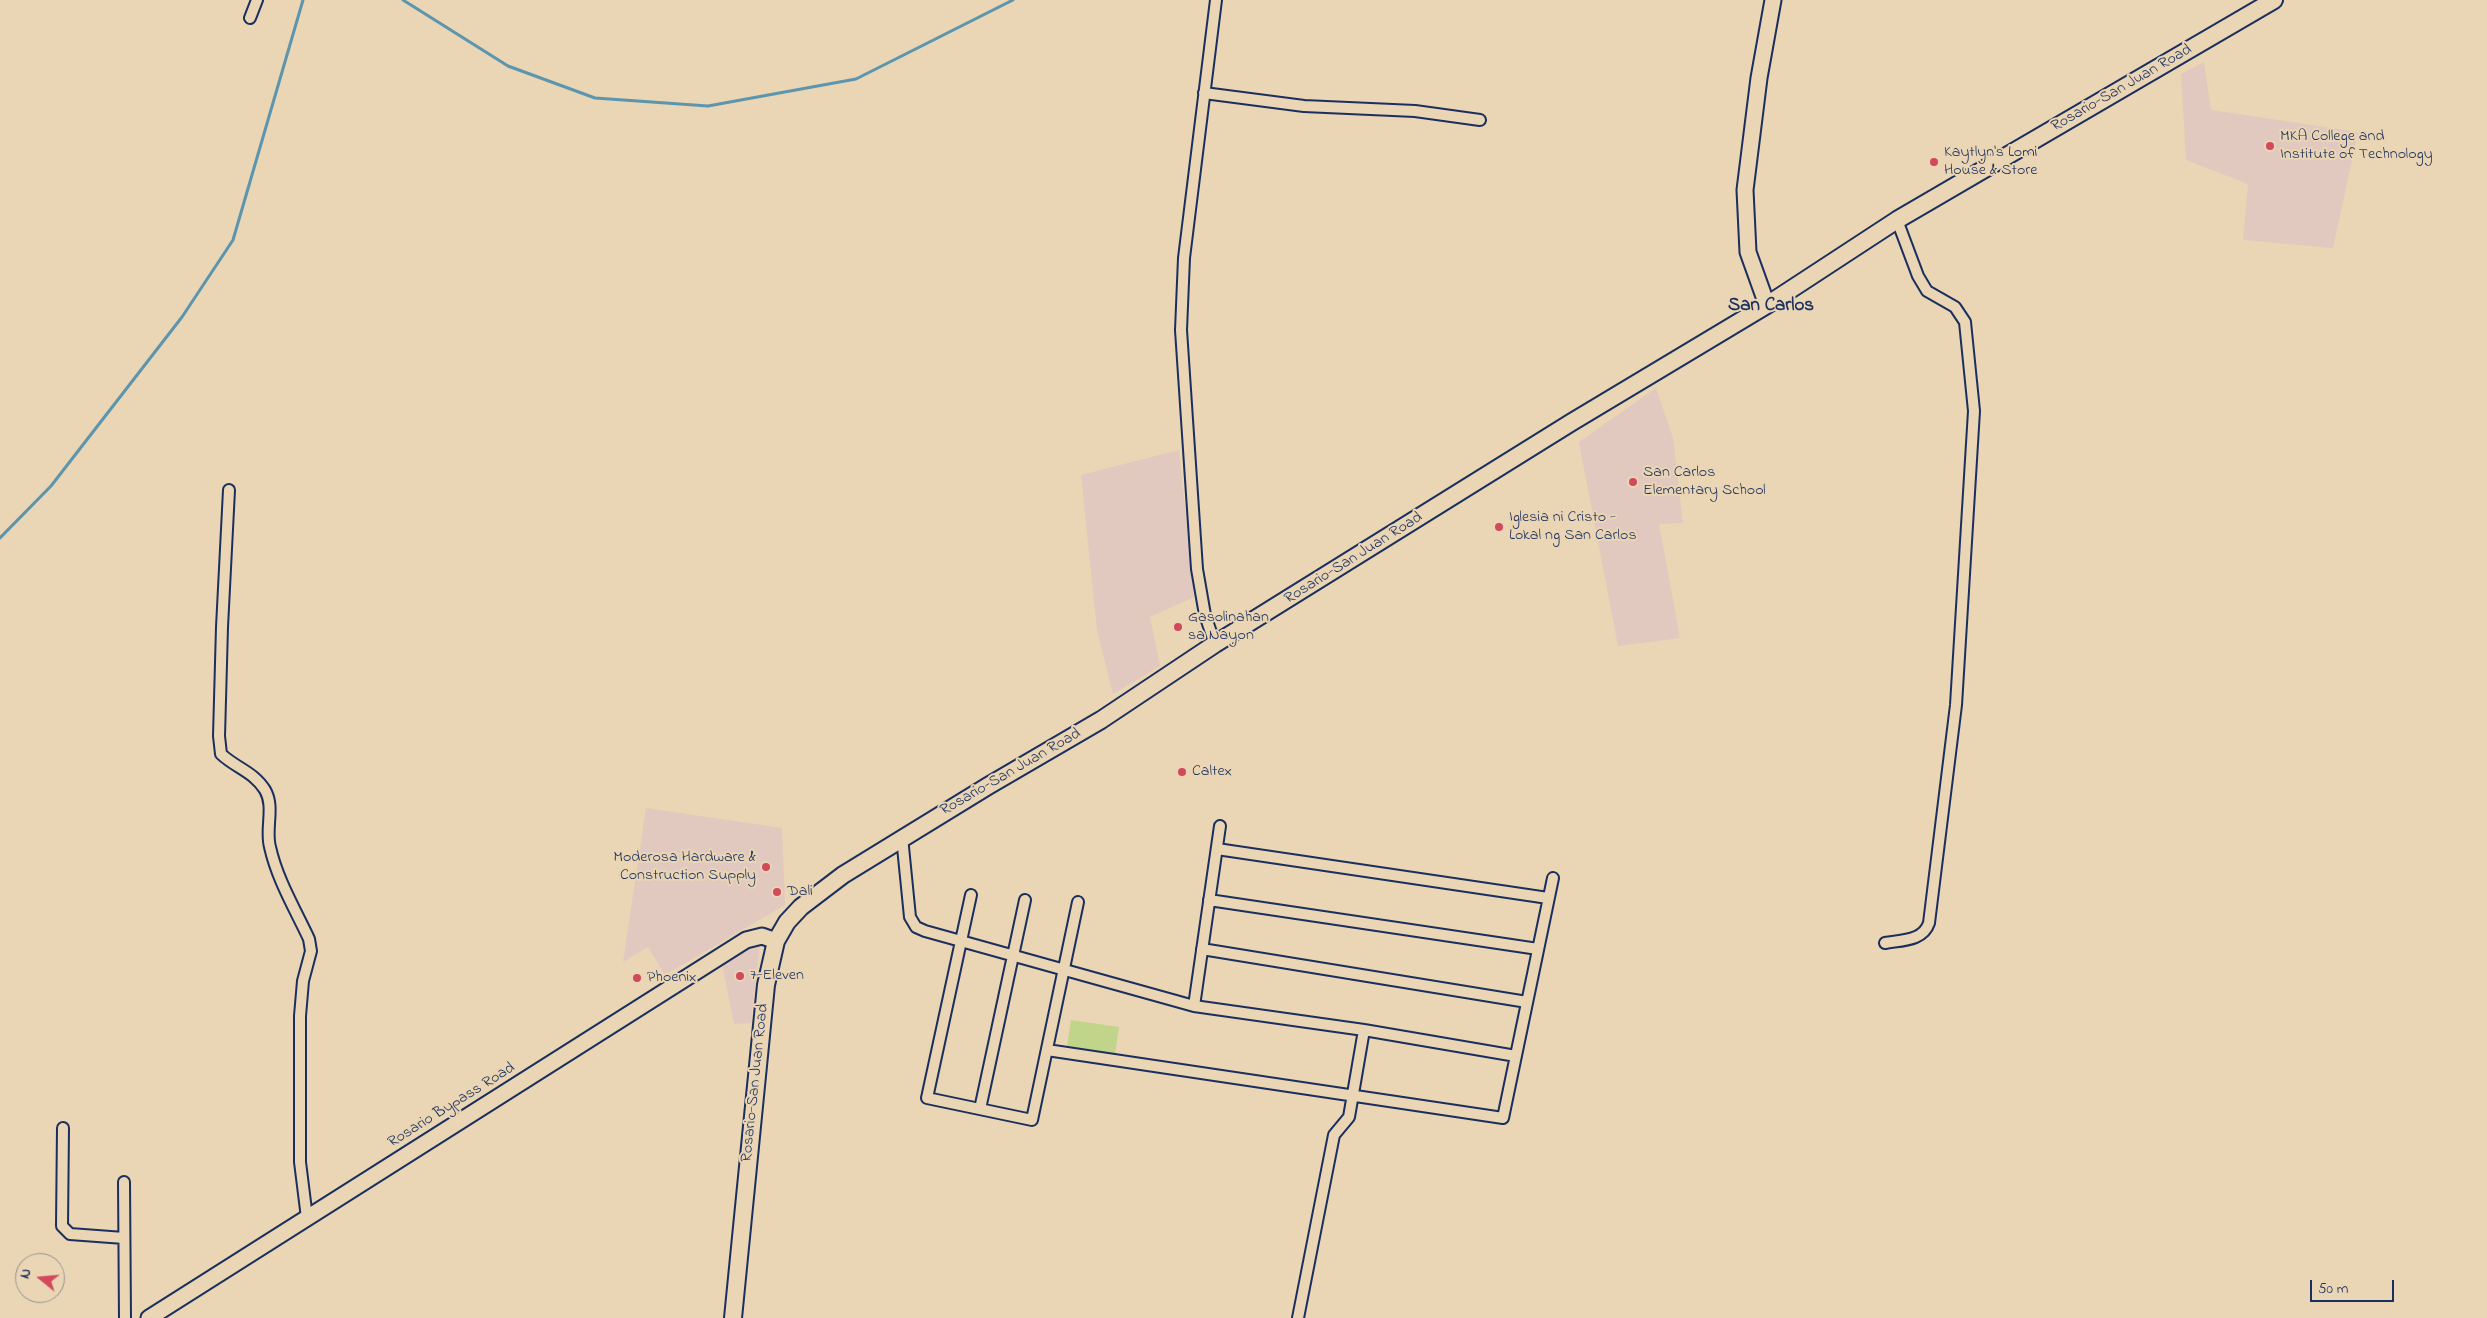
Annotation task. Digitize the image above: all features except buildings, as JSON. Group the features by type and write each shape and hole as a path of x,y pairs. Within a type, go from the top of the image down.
{"main road":[{"path":"1767,305 1748,252 1745,190 1759,78 1773,0"},
{"name":"Rosario-San Juan Road","path":"733,1318 760,1030 770,963 776,941 787,922 801,907 843,875 902,838 1101,720 1215,644 1572,422 1767,305 1897,220 2274,0"},
{"name":"Rosario Bypass Road","path":"149,1318 746,940 762,936 776,941"}],"street":[{"path":"250,18 257,0"},
{"path":"1215,644 1205,615 1197,569 1181,330 1184,258 1216,0"},
{"path":"1204,93 1304,106 1416,111 1480,120"},
{"path":"1885,943 1921,936 1926,932 1929,923 1956,705 1974,411 1965,322 1955,307 1927,292 1918,276 1897,220"},
{"path":"229,490 222,627 220,745 221,754 253,775 266,792 270,809 269,844 273,861 309,939 311,951 303,981 300,1016 300,1162 307,1218"},
{"path":"1194,1006 1220,826"},
{"path":"902,838 910,917 916,926 1013,956 1194,1006 1364,1030 1516,1056"},
{"path":"1216,849 1548,898"},
{"path":"1047,1050 1503,1118 1553,878"},
{"path":"971,895 927,1098 1032,1120 1078,902"},
{"path":"980,1109 1026,900"},
{"path":"1209,900 1538,949"},
{"path":"1202,949 1527,1002"},
{"path":"1298,1318 1334,1135 1349,1116 1364,1030"},
{"path":"63,1128 62,1226 70,1234 124,1238"},
{"path":"124,1182 125,1318"}],"shaded area":[{"name":"MKA College and Institute of Technology","path":"2204,62 2211,110 2358,132 2333,248 2243,240 2248,184 2186,160 2181,74"},
{"name":"San Carlos Elementary School","path":"1656,388 1673,438 1683,523 1659,524 1680,638 1618,646 1579,442"},
{"path":"1179,450 1194,597 1150,617 1160,666 1113,694 1097,630 1081,475"},
{"path":"646,808 782,828 785,905 665,975 648,947 623,962"},
{"path":"760,943 751,1023 734,1024 722,964"}],"green space":[{"path":"1071,1020 1119,1027 1115,1054 1067,1046"}],"waterway":[{"path":"0,538 51,486 182,317 233,240 303,0"},
{"path":"403,0 508,66 595,98 708,106 856,79 1013,0"}],"place":[{"name":"MKA College and Institute of Technology","path":"2270,146"},
{"name":"Kaytlyn's Lomi House & Store","path":"1934,162"},
{"name":"San Carlos Elementary School","path":"1633,482"},
{"name":"Iglesia ni Cristo - Lokal ng San Carlos","path":"1499,527"},
{"name":"Gasolinahan sa Nayon","path":"1178,627"},
{"name":"Caltex","path":"1182,772"},
{"name":"Moderosa Hardware & Construction Supply","path":"766,867"},
{"name":"Dali","path":"777,892"},
{"name":"7-Eleven","path":"740,976"},
{"name":"Phoenix","path":"637,978"}],"district":[{"name":"San Carlos","path":"1771,307"}]}
